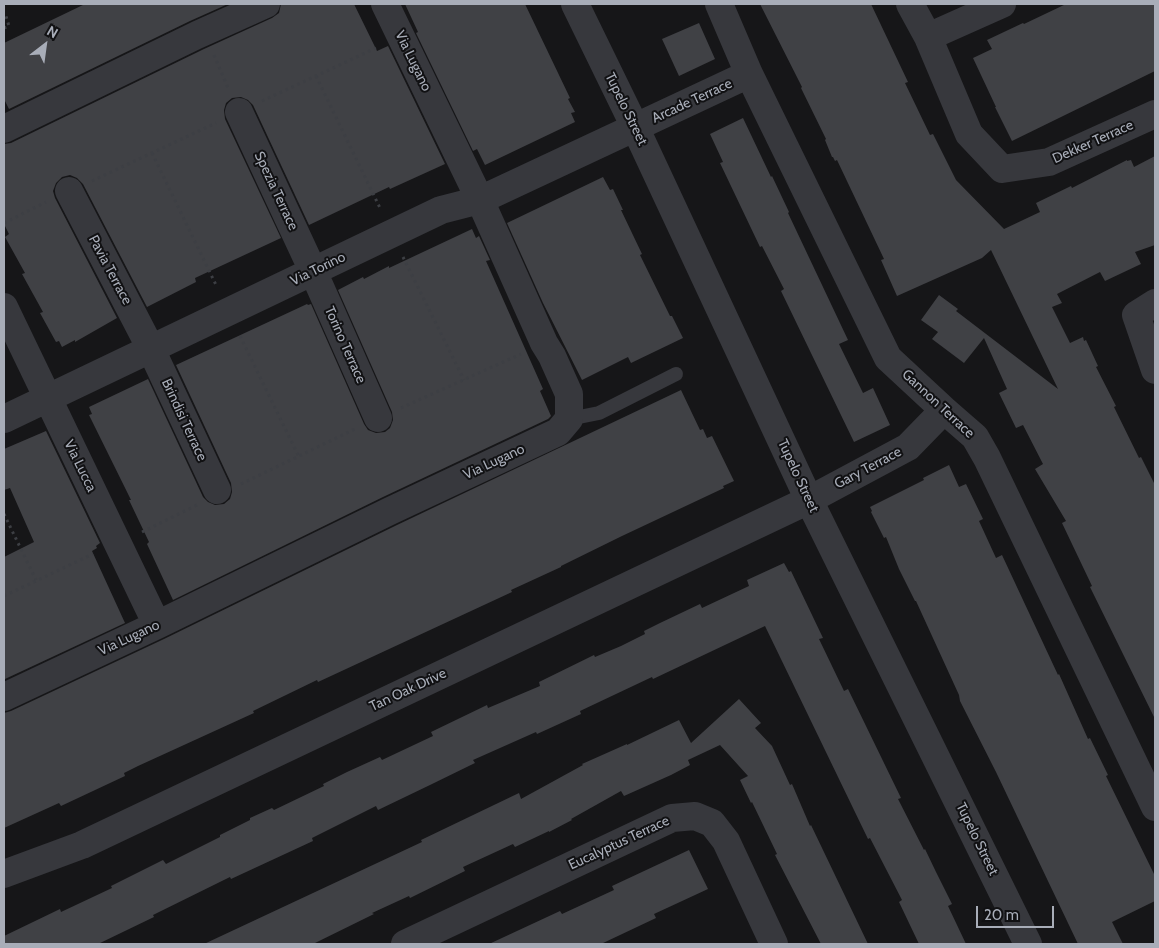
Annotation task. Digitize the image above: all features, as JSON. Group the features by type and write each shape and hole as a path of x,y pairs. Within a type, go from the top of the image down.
{"street":[{"path":"5,126 266,4"},
{"name":"Via Lugano","path":"4,697 558,432 569,419 569,394 480,200 385,4"},
{"name":"Tupelo Street","path":"575,4 635,127 809,500 1028,944"},
{"name":"Gannon Terrace","path":"718,4 749,74 888,358 975,436 1155,807"},
{"path":"910,4 928,37 1002,4"},
{"name":"Dekker Terrace","path":"928,37 969,134 1002,169 1048,162 1155,114"},
{"name":"Arcade Terrace","path":"635,127 749,74"},
{"name":"Spezia Terrace","path":"239,112 312,271"},
{"name":"Via Torino","path":"4,420 441,210 480,200 635,127"},
{"name":"Pavia Terrace","path":"69,191 151,349"},
{"name":"Torino Terrace","path":"312,271 378,418"},
{"path":"1155,303 1136,315 1155,370"},
{"name":"Via Lucca","path":"4,307 157,625"},
{"name":"Brindisi Terrace","path":"151,349 219,493"},
{"name":"Gary Terrace","path":"809,500 908,447 944,410"},
{"name":"Tan Oak Drive","path":"4,874 82,845 809,500"},
{"name":"Eucalyptus Terrace","path":"405,944 672,818 695,816 712,823 726,841 774,944"}],"lane":[{"path":"569,419 599,413 676,374"}],"path":[{"path":"4,28 9,26 6,13"},
{"path":"4,223 401,37"},
{"path":"4,596 378,418 544,343"},
{"path":"4,514 36,580"}],"building":[{"path":"85,4 228,4 9,109 4,99 4,43"},
{"path":"281,4 354,4 377,51 388,46 445,164 390,189 389,187 309,225 253,105 241,97 232,98 226,103 224,110 225,119 281,238 195,278 196,282 147,307 83,184 77,178 70,175 62,177 56,183 53,191 55,198 117,318 75,342 75,340 62,347 59,341 56,342 40,313 43,312 22,274 25,273 5,237 9,234 4,224 4,144 11,143 272,18 279,13"},
{"path":"405,4 525,4 570,98 568,99 575,112 571,113 575,122 485,165 477,149 473,151 416,33 418,32"},
{"path":"760,4 871,4 908,82 905,83 930,135 933,134 956,180 1004,229 1040,212 1036,203 1071,186 1072,188 1127,160 1131,160 1134,167 1155,156 1155,245 1135,252 1141,264 1105,281 1100,272 1057,294 1062,303 1052,307 1070,343 1083,337 1084,341 1086,340 1098,366 1096,367 1116,406 1114,407 1139,458 1141,457 1155,485 1155,719 1090,587 1092,586 1062,523 1066,521 1035,469 1043,464 1023,425 1016,428 999,393 1007,389 984,338 964,363 932,339 938,332 921,320 939,295 958,309 956,311 1058,389 991,250 982,258 897,296 881,260 884,259 837,160 835,161 832,157 826,139 802,87"},
{"path":"1066,4 1155,4 1155,71 1012,141 973,58 992,49 987,40"},
{"path":"699,23 715,59 679,76 662,39"},
{"path":"743,118 848,340 839,344 863,393 873,388 890,425 854,442 781,291 784,289 762,246 760,247 720,163 723,162 710,134"},
{"path":"603,177 610,190 613,189 642,254 640,255 683,338 631,363 628,357 582,380 543,303 507,223"},
{"path":"472,229 476,238 479,236 490,260 486,261 543,389 540,391 551,416 173,600 147,544 149,542 129,500 131,500 89,415 92,414 89,407 148,379 203,497 215,505 224,504 230,499 232,492 231,483 176,365 307,304 311,304 364,424 368,430 376,433 385,432 390,428 393,420 392,412 338,290"},
{"path":"681,390 700,430 703,429 707,438 712,436 734,481 723,486 724,488 511,590 512,592 318,682 317,680 253,711 254,713 138,766 124,773 125,776 61,806 59,803 4,828 4,713 164,639 397,525"},
{"path":"46,431 100,543 92,551 125,623 5,679 4,557 34,542 10,488 4,490 4,449"},
{"path":"949,465 959,487 966,484 983,519 979,521 996,558 1002,555 1088,739 1090,738 1108,775 1106,776 1155,876 1155,901 1112,922 1123,944 1078,944 960,701 959,695 916,601 899,569 886,537 884,538 871,512 870,507 924,480 923,478"},
{"path":"784,563 789,572 791,571 823,638 819,639 844,691 848,689 901,798 898,799 952,904 948,906 966,944 919,944 899,902 902,900 870,838 868,839 765,626 580,711 581,714 473,760 475,763 378,810 376,806 312,838 313,841 231,879 230,877 98,944 4,944 4,936 60,909 61,912 112,888 111,886 163,860 166,864 220,837 220,835 250,820 250,818 272,808 274,810 324,786 323,784 347,772 380,757 382,760 433,736 431,732 487,705 488,708 540,686 539,682 594,655 595,657 621,646 645,634 644,631 660,623 700,604 702,608 749,586 747,580"},
{"path":"739,699 761,723 755,728 772,746 790,785 792,784 810,826 868,944 821,944 775,855 777,854 740,780 748,776 720,745 688,760 690,765 671,775 624,796 621,791 549,832 515,847 513,844 463,867 465,871 410,898 409,896 372,913 374,914 313,944 204,944 422,842 421,840 519,793 521,799 582,764 679,720 691,743"},
{"path":"689,850 708,889 654,914 656,918 601,944 489,944 560,911 562,914 614,890 612,886"}]}
